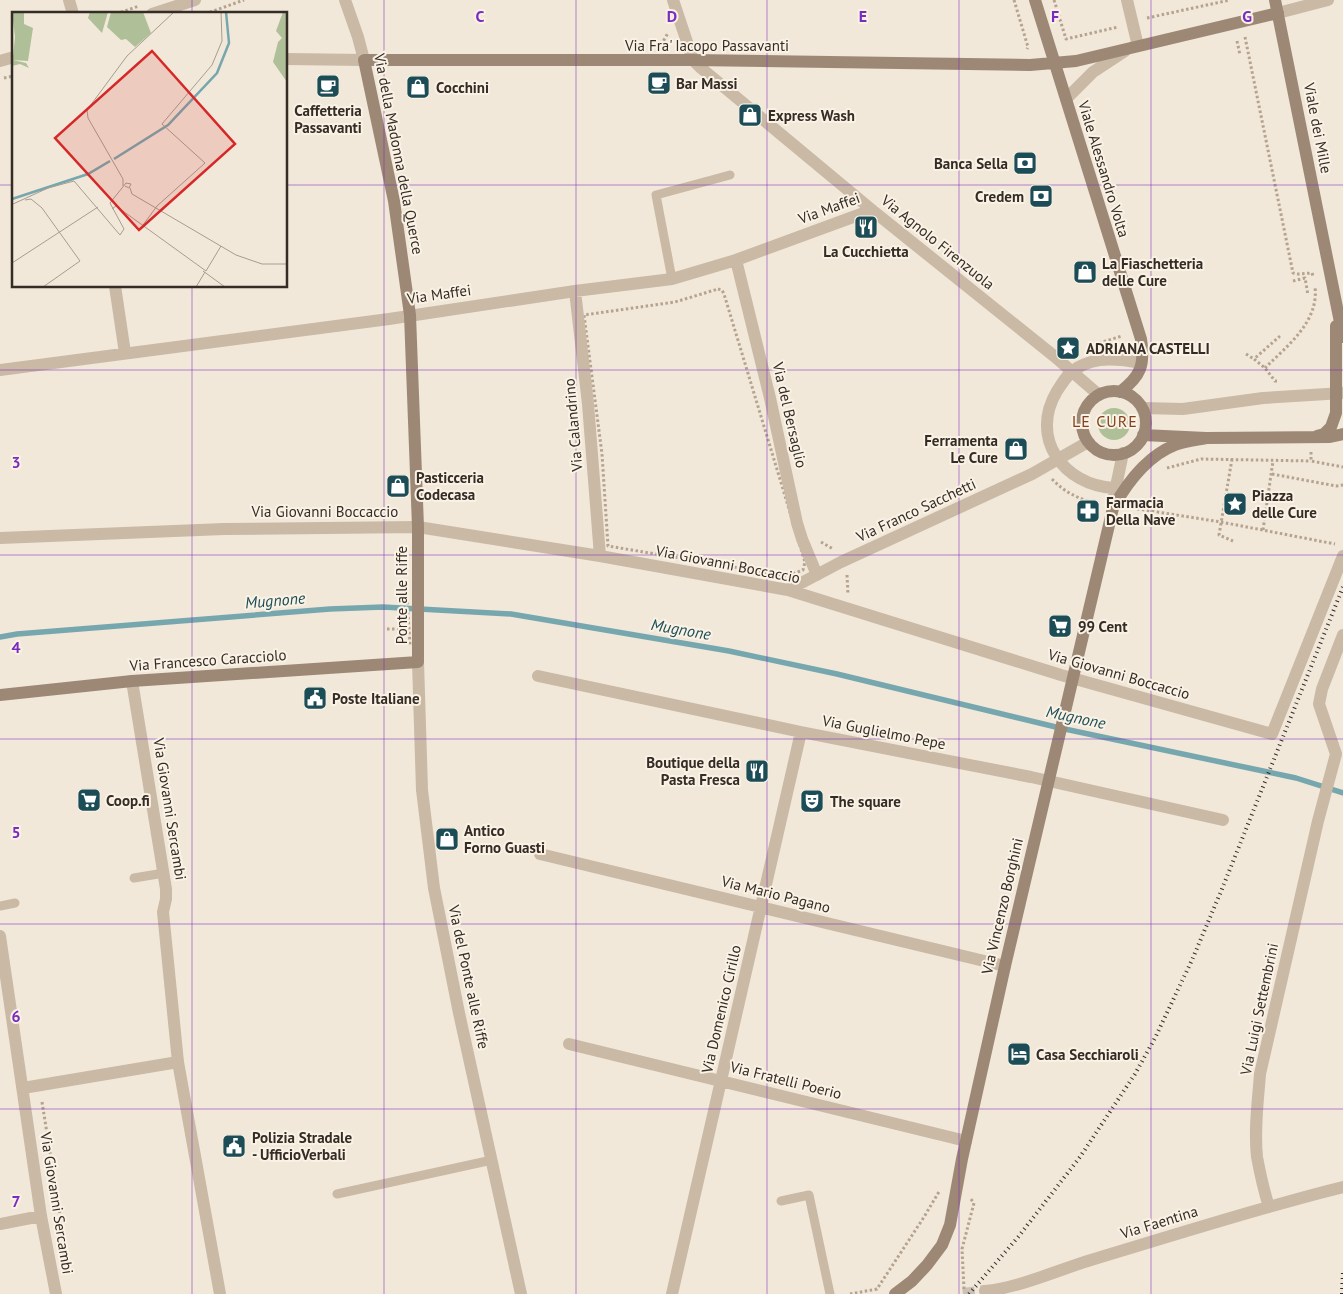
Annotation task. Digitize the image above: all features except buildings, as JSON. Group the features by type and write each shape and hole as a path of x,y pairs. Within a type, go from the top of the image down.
{"street":[{"path":"158,12 195,0"},
{"name":"Via della Madonna della Querce","path":"346,0 364,60 394,201 410,315 418,527"},
{"path":"673,0 693,60"},
{"name":"Viale Alessandro Volta","path":"1035,0 1111,246 1140,332 1142,347 1141,363"},
{"path":"1127,0 1132,48"},
{"path":"1277,6 1328,0"},
{"name":"Via Fra' Iacopo Passavanti","path":"288,59 693,60 1030,65 1076,61 1132,48 1277,6"},
{"name":"Viale dei Mille","path":"1277,6 1335,298"},
{"name":"Via Fra' Iacopo Passavanti","path":"1066,99 1082,81 1101,65 1132,48"},
{"path":"0,62 12,58"},
{"name":"Via Agnolo Firenzuola","path":"693,60 872,210 1072,371"},
{"name":"Via Maffei","path":"0,370 125,352 390,319 576,291 672,279 736,260 872,210"},
{"name":"Via del Bersaglio","path":"736,260 770,398 797,523 817,575"},
{"path":"115,288 125,352"},
{"name":"Via Calandrino","path":"576,291 588,404 600,556"},
{"path":"1335,298 1343,337"},
{"path":"1313,442 1331,427 1340,393 1335,298"},
{"path":"1114,488 1099,486 1081,480 1071,474 1057,460 1048,437 1048,412 1052,399 1072,371 1082,365 1103,360 1125,360 1141,363 1138,375 1134,381 1120,392"},
{"path":"1072,371 1099,395"},
{"path":"1107,392 1120,392 1134,398 1142,408 1145,422 1143,436 1134,447 1123,453 1104,453 1088,442 1082,425 1082,416 1087,406 1099,395 1107,392"},
{"path":"1142,408 1183,409 1263,398 1340,393"},
{"path":"1143,436 1313,442 1343,434"},
{"path":"1118,508 1134,476 1154,457 1174,446 1206,438"},
{"path":"1057,460 1088,442"},
{"path":"1118,508 1114,488 1123,453"},
{"name":"Via Franco Sacchetti","path":"788,590 841,562 1032,474 1057,460"},
{"name":"Via Vincenzo Borghini","path":"895,1294 912,1282 927,1265 945,1238 950,1224 966,1140 1005,966 1065,711 1118,508"},
{"name":"Via Giovanni Boccaccio","path":"0,538 224,528 418,527 600,556 788,590 862,615 1073,679 1272,734 1343,556"},
{"name":"Ponte alle Riffe","path":"418,527 412,582 414,645 418,662"},
{"name":"Via Luigi Settembrini","path":"1269,1206 1257,1158 1256,1144 1260,1074 1318,821 1336,754 1319,704 1322,689 1343,634"},
{"name":"Via Francesco Caracciolo","path":"0,694 132,681 418,662"},
{"name":"Via del Ponte alle Riffe","path":"418,662 422,790 431,871 458,1013 521,1294"},
{"name":"Via Guglielmo Pepe","path":"538,676 801,732 1049,781 1222,820"},
{"name":"Via Giovanni Sercambi","path":"132,681 164,873 166,899 163,912 178,1062 220,1294"},
{"name":"Via Domenico Cirillo","path":"672,1294 801,732"},
{"name":"Via Mario Pagano","path":"540,854 1005,966"},
{"name":"Via Giovanni Sercambi","path":"0,936 41,1216 56,1294"},
{"name":"Via Fratelli Poerio","path":"569,1044 966,1140"},
{"path":"23,1088 178,1062"},
{"name":"Via Faentina","path":"995,1292 1059,1270 1269,1206 1343,1187"},
{"path":"0,1224 41,1216"}],"lane":[{"path":"672,279 656,195 730,175"},
{"path":"134,878 164,873"},
{"path":"0,906 15,903"},
{"path":"337,1194 492,1160"},
{"path":"781,1201 809,1195 830,1294"}],"path":[{"path":"210,12 244,0"},
{"path":"1014,0 1028,49"},
{"path":"1054,0 1066,39 1118,27 1116,19"},
{"path":"1144,13 1145,18 1229,0 1230,5"},
{"path":"1237,41 1240,55"},
{"path":"1246,354 1265,368 1298,335 1311,314 1316,290 1312,273 1293,273 1249,54"},
{"path":"1293,281 1305,278 1308,295"},
{"path":"584,315 675,302 718,289 722,290 805,562"},
{"path":"1254,359 1280,336"},
{"path":"1311,461 1313,442"},
{"path":"1159,471 1201,459 1311,461 1343,467"},
{"path":"1232,459 1219,535 1233,541"},
{"path":"1263,530 1273,461"},
{"path":"1272,474 1336,486 1343,485"},
{"path":"1118,508 1221,522 1343,545"},
{"path":"818,541 834,549"},
{"path":"412,582 414,645"},
{"path":"43,1101 68,1265"},
{"path":"850,1294 877,1289 924,1217 940,1188"}],"green space":[{"path":"1114,408 1120,409 1125,413 1129,418 1129,430 1125,435 1120,439 1114,440 1108,439 1103,435 1099,430 1098,424 1099,418 1103,413 1108,409"}],"waterway":[{"name":"Mugnone","path":"0,637 17,634 330,609 383,607 511,614 729,651 837,674 1060,728 1296,778 1343,793"}],"tunnel":[{"path":"963,1294 985,1291"}],"railway":[{"path":"969,1294 1019,1236 1080,1157 1135,1074 1155,1038 1192,960 1222,889 1343,587"},
{"path":"1342,1294 1343,1272"}],"place":[{"name":"Bar Massi","path":"659,83"},
{"name":"Caffetteria Passavanti","path":"328,86"},
{"name":"Cocchini","path":"418,87"},
{"name":"Express Wash","path":"750,115"},
{"name":"Banca Sella","path":"1025,163"},
{"name":"Credem","path":"1041,196"},
{"name":"La Cucchietta","path":"866,227"},
{"name":"La Fiaschetteria delle Cure","path":"1085,272"},
{"name":"ADRIANA CASTELLI","path":"1068,348"},
{"name":"Ferramenta Le Cure","path":"1016,449"},
{"name":"Pasticceria Codecasa","path":"398,486"},
{"name":"Piazza delle Cure","path":"1235,504"},
{"name":"Farmacia Della Nave","path":"1088,511"},
{"name":"99 Cent","path":"1060,626"},
{"name":"Poste Italiane","path":"315,698"},
{"name":"Boutique della Pasta Fresca","path":"757,771"},
{"name":"Coop.fi","path":"89,800"},
{"name":"The square","path":"812,801"},
{"name":"Antico Forno Guasti","path":"447,839"},
{"name":"Casa Secchiaroli","path":"1019,1054"},
{"name":"Polizia Stradale - UfficioVerbali","path":"234,1146"}],"district":[{"name":"LE CURE","path":"1105,421"}]}
